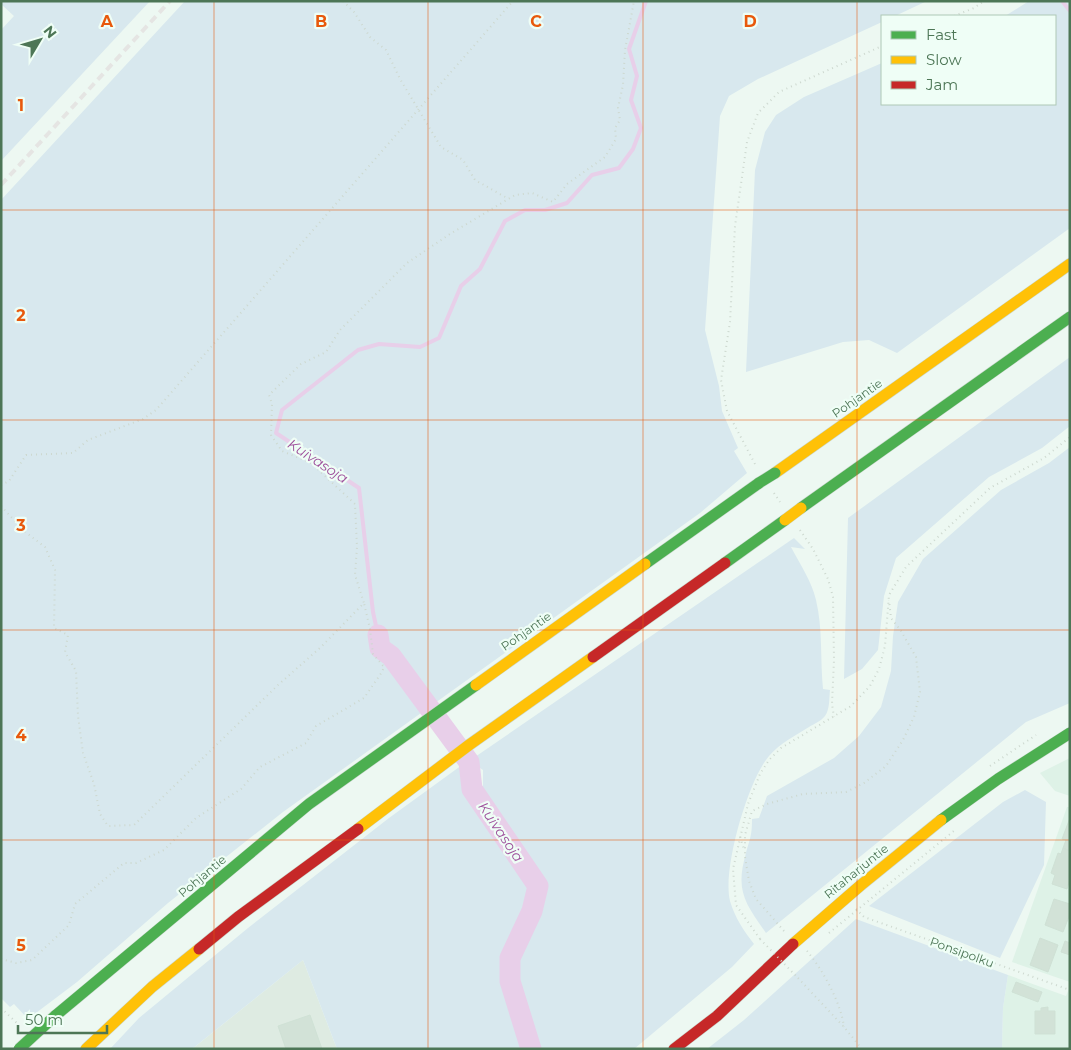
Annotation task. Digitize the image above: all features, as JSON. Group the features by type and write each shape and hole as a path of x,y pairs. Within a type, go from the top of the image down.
{"main road":[{"name":"Pohjantie","path":"19,1049 55,1016 309,804 427,719 765,485 775,473 1070,264"},
{"path":"86,1049 152,987 238,917 469,745 1070,317"},
{"name":"Ritaharjuntie","path":"674,1049 705,1026 793,942 854,890 972,796 1070,732"}],"path":[{"path":"343,1 354,12 370,38 386,50 400,79 441,146 463,160 475,180 508,199"},
{"path":"1,485 9,481 26,455 73,453 88,440 143,419 156,410 513,1"},
{"path":"1,959 16,963 32,960 69,924 75,904 124,863 136,863 164,850 196,818 241,790 260,767 306,743 316,726 364,698 382,672 384,667 373,654 370,629 355,575 358,547 355,504 311,463 282,451 271,435 272,404 268,395 301,364 326,352 340,330 407,263 450,234 516,195 532,193 553,202 567,184 605,156 616,139 615,128 620,120 618,108 623,85 625,50 634,1"},
{"path":"956,15 974,8 984,1"},
{"path":"759,471 728,411 721,380 730,322 735,226 747,142 758,113 778,92 881,46"},
{"path":"862,1049 760,939 736,906 733,870 748,804 760,774 781,748 851,706 870,686 879,669 885,646 889,595 906,566 990,488 1044,458 1070,437"},
{"path":"765,485 780,503"},
{"path":"1,506 24,531 45,547 55,570 54,628 68,635 65,652 76,671 82,753 94,784 100,814 108,826 134,825 278,685 321,647 364,603"},
{"path":"797,526 813,549 828,579 832,597 834,660 832,704 834,717"},
{"path":"793,942 756,899 749,881 745,835 752,811 767,804 803,794 846,792 864,783 886,766 902,740 914,717 920,692 916,657 892,618 889,595"},
{"name":"Ponsipolku","path":"960,826 856,910 864,917 1070,990"},
{"path":"740,837 745,851"},
{"path":"808,951 823,973 832,992 843,1019 844,1028"}],"shaded area":[{"path":"1,1 150,1 1,161 1,30 14,16 1,4"},
{"path":"185,1 927,1 897,15 881,15 881,22 758,79 729,96 720,116 705,330 719,386 722,411 738,448 734,451 747,473 700,513 283,812 168,903 77,982 28,1019 14,1004 10,1007 1,998 1,200"},
{"path":"1029,1 1070,1 1070,228 897,353 869,340 843,342 746,372 755,170 765,132 776,115 804,97 881,63 881,105 1056,105 1056,15 1007,15"},
{"path":"1070,357 1070,426 1042,448 989,477 896,558 884,596 878,650 862,669 844,679 848,518"},
{"path":"1070,447 1070,703 1026,722 766,933 752,913 742,887 743,866 751,837 752,819 759,818 767,796 834,758 859,736 881,707 891,671 893,636 898,602 923,559 1001,490 1049,463"},
{"path":"794,538 805,549 791,547 812,587 816,600 823,689 830,690 828,710 822,719 773,751 761,768 745,804 733,848 729,887 730,901 734,913 754,944 732,967 634,1049 337,1049 303,960 192,1049 110,1049 139,1018 248,928 389,818 462,765 467,773 466,785 468,790 492,831 500,825 483,791 483,770 472,759"},
{"path":"1070,758 1070,796 1055,791 1040,773"},
{"path":"1025,790 1046,802 1044,865 1000,958 869,906 1003,802"},
{"path":"1067,807 1070,807 1070,982 1012,962"},
{"path":"856,919 1008,975 1003,1008 1002,1049 707,1049 744,1020"},
{"path":"303,960 337,1049 192,1049"},
{"path":"1008,975 1066,996 1070,986 1070,1049 1002,1049 1003,1008"}],"building":[{"path":"1070,818 1070,851 1063,848 1066,840 1062,839"},
{"path":"1063,848 1070,851 1070,879 1067,889 1052,884 1055,875 1051,873 1058,853 1061,854"},
{"path":"1054,899 1070,904 1070,914 1063,932 1045,925"},
{"path":"1040,938 1058,945 1048,972 1030,965"},
{"path":"1065,941 1070,943 1070,955 1061,952"},
{"path":"1016,982 1042,992 1038,1002 1012,992"},
{"path":"1048,1007 1048,1011 1055,1011 1055,1034 1035,1034 1035,1011 1041,1011 1041,1008"},
{"path":"310,1015 322,1049 286,1049 278,1026"}],"waterway":[{"name":"Kuivasoja","path":"378,635 373,612 359,488 276,433 282,410 358,350 379,344 420,347 439,338 461,286 480,269 505,221 525,210 545,210 567,203 592,175 619,168 633,149 641,128 631,100 637,76 629,49 646,1"},
{"path":"1062,1 1070,11"},
{"name":"Kuivasoja","path":"378,635 380,648 391,656 469,762 472,789 538,886 532,911 510,958 510,981 531,1049"}],"railway":[{"path":"1,185 170,1"}],"traffic: fast":[{"path":"801,508 1070,317"},
{"path":"759,483 775,473"},
{"path":"645,564 759,483"},
{"path":"725,563 785,520"},
{"path":"55,1016 309,804 476,685"},
{"path":"941,820 998,779 1070,733"},
{"path":"19,1049 55,1016"}],"traffic: slow":[{"path":"775,473 1070,264"},
{"path":"785,520 801,508"},
{"path":"476,685 645,564"},
{"path":"358,829 469,745 593,657"},
{"path":"793,944 861,885 941,820"},
{"path":"86,1049 152,987 199,949"}],"traffic: jam":[{"path":"593,657 725,563"},
{"path":"199,949 238,917 358,829"},
{"path":"674,1049 717,1016 793,944"}]}
